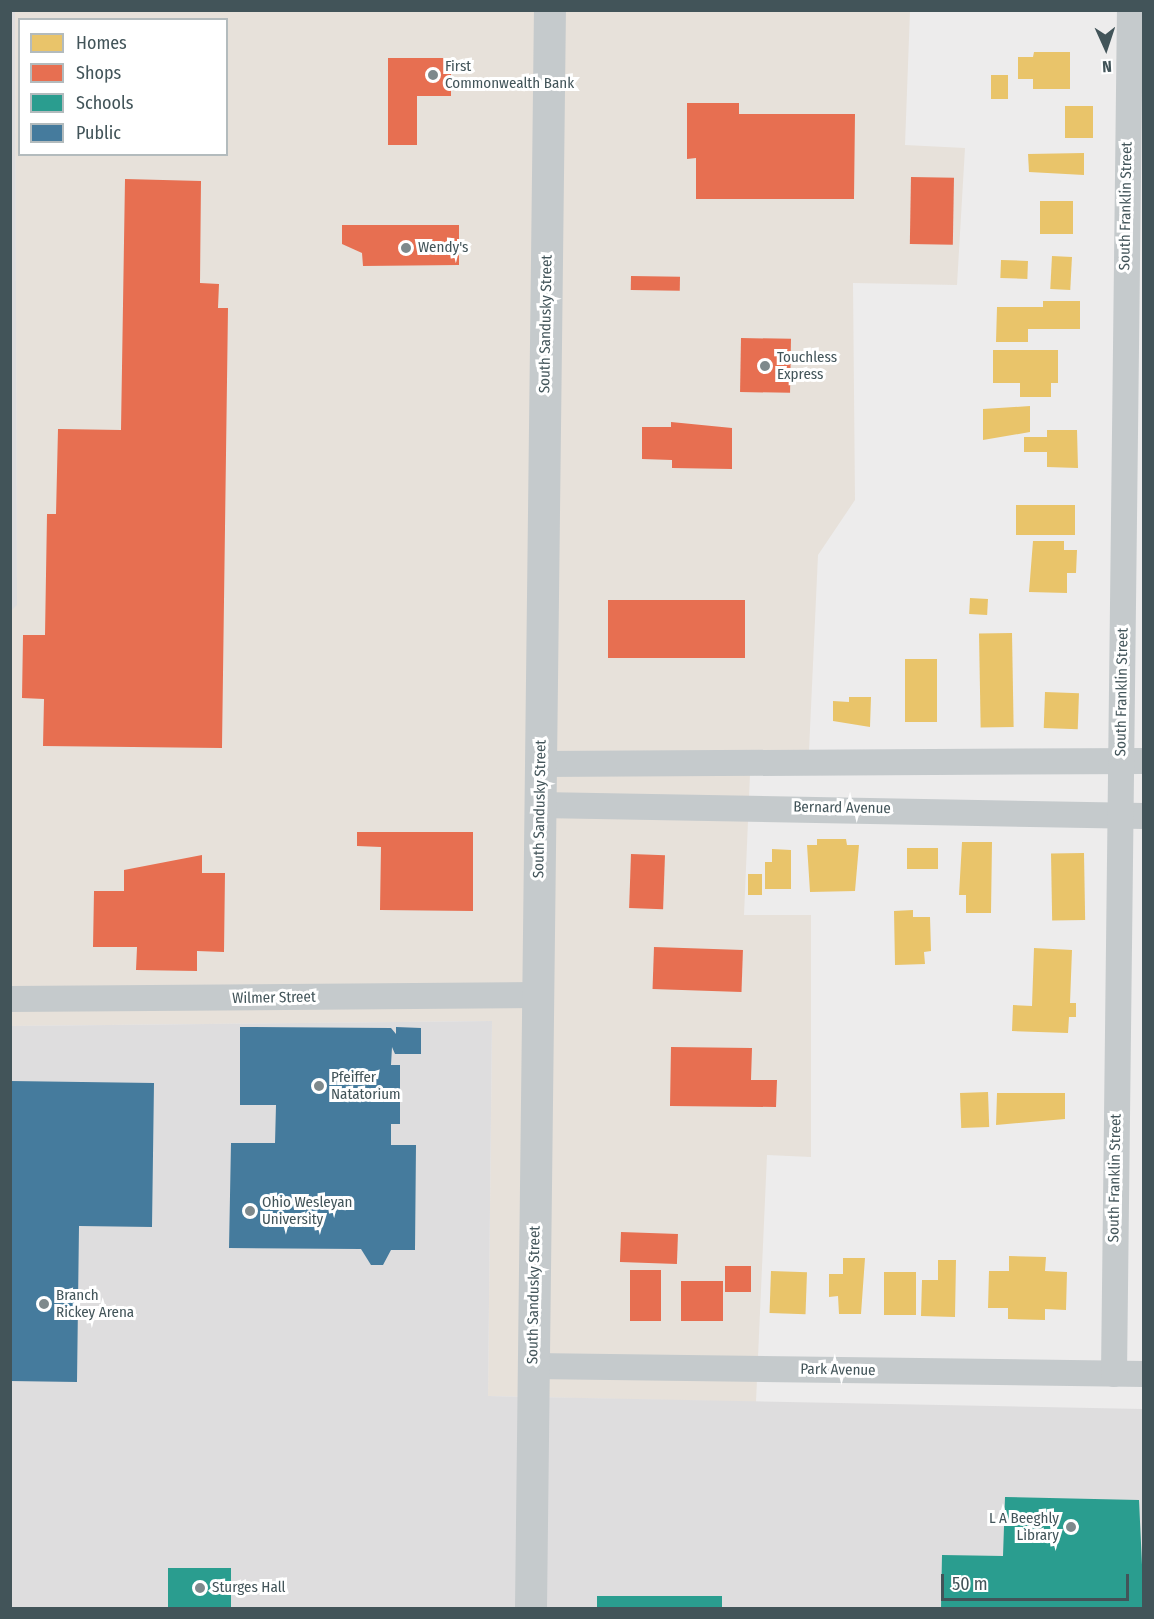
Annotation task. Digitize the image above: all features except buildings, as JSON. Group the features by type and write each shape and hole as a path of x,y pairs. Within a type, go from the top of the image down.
{"street":[{"name":"South Sandusky Street","path":"531,1608 550,10"},
{"name":"South Franklin Street","path":"1114,1374 1132,761 1130,10"},
{"path":"541,764 1132,761"},
{"name":"Bernard Avenue","path":"540,805 1131,816"},
{"name":"Wilmer Street","path":"10,999 538,995"},
{"name":"Park Avenue","path":"533,1366 1143,1374"}],"shaded area":[{"path":"15,10 17,605 11,611 10,11"},
{"path":"15,11 910,11 905,145 965,148 957,285 853,283 855,500 818,555 809,751 751,751 744,915 811,915 811,1157 767,1155 756,1402 488,1396 492,1021 11,1026 10,611 17,604"},
{"name":"Ohio Wesleyan University","path":"492,1021 488,1396 1143,1409 1143,1608 11,1608 10,1026"}],"place":[{"name":"First Commonwealth Bank","path":"433,75"},
{"name":"Wendy's","path":"406,248"},
{"name":"Touchless Express","path":"765,366"},
{"name":"Pfeiffer Natatorium","path":"319,1086"},
{"name":"Ohio Wesleyan University","path":"250,1211"},
{"name":"Branch Rickey Arena","path":"44,1304"},
{"name":"L A Beeghly Library","path":"1071,1527"},
{"name":"Sturges Hall","path":"200,1588"}]}
